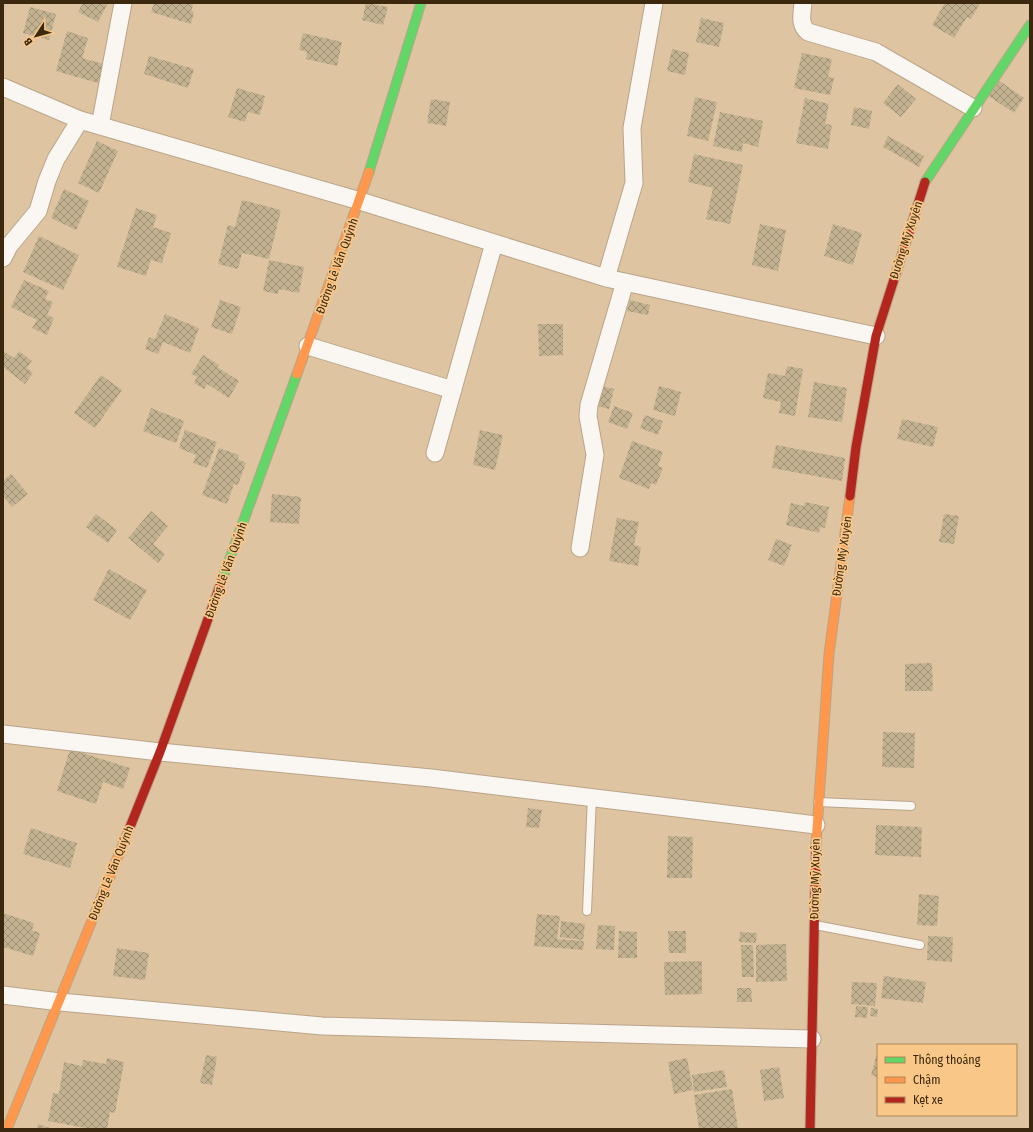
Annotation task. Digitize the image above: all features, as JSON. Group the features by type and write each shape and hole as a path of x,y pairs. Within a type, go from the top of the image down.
{"street":[{"path":"100,126 122,3"},
{"name":"Đường Lê Văn Quýnh","path":"7,1129 60,1002 160,752 360,202 421,3"},
{"path":"606,278 633,187 632,128 654,3"},
{"path":"803,3 801,23 808,32 876,52 973,108"},
{"name":"Đường Mỹ Xuyên","path":"810,1129 816,825 829,654 856,447 876,336 924,183 1030,25"},
{"path":"3,87 80,120 360,202 606,278 876,336"},
{"path":"3,258 9,246 38,211 47,181 56,159 80,120"},
{"path":"435,453 494,243"},
{"path":"580,548 595,455 588,416 589,405 625,282"},
{"path":"308,346 453,390"},
{"path":"3,734 160,752 431,778 816,825"},
{"path":"3,996 322,1026 812,1039"}],"lane":[{"path":"587,911 592,797"},
{"path":"818,802 911,806"},
{"path":"815,925 920,945"}],"building":[{"path":"83,3 108,3 98,22 78,12"},
{"path":"154,3 194,3 191,11 194,12 191,24 151,12"},
{"path":"366,3 388,7 383,25 362,20"},
{"path":"945,3 980,3 971,19 967,17 954,38 932,25"},
{"path":"30,7 56,14 49,40 23,33"},
{"path":"701,18 724,23 719,47 696,42"},
{"path":"67,31 88,38 82,58 104,64 98,83 56,71"},
{"path":"303,33 342,42 337,66 306,59 307,52 299,50"},
{"path":"672,49 689,53 685,75 667,71"},
{"path":"802,53 832,59 828,77 834,78 830,95 794,88"},
{"path":"149,56 194,69 188,88 144,74"},
{"path":"998,80 1024,98 1014,113 987,95"},
{"path":"898,84 916,99 901,117 883,103"},
{"path":"237,88 265,96 260,115 248,112 245,122 228,117"},
{"path":"695,97 717,102 708,141 687,136"},
{"path":"805,98 829,104 825,124 832,125 828,149 796,143"},
{"path":"431,99 450,102 446,126 427,123"},
{"path":"854,107 872,111 869,129 851,125"},
{"path":"720,112 763,121 758,147 743,143 742,152 713,146"},
{"path":"888,136 924,156 919,167 883,147"},
{"path":"97,141 118,151 99,193 78,183"},
{"path":"694,154 743,165 730,224 706,219 713,188 688,182"},
{"path":"64,189 89,201 76,230 51,218"},
{"path":"242,200 281,210 269,259 242,253 238,269 218,264 228,225 235,227"},
{"path":"136,208 157,215 153,227 171,233 162,263 151,260 146,276 117,267"},
{"path":"760,224 786,230 778,271 752,265"},
{"path":"833,224 862,233 853,265 824,256"},
{"path":"39,236 79,255 63,290 23,272"},
{"path":"269,260 304,267 299,293 279,289 278,294 263,291"},
{"path":"24,280 49,291 45,299 53,302 47,315 54,318 47,335 32,328 37,320 11,307"},
{"path":"220,300 241,307 232,334 211,327"},
{"path":"630,300 650,305 648,315 627,311"},
{"path":"165,314 199,328 190,353 163,342 158,354 145,349 149,337 155,339"},
{"path":"538,324 563,324 563,355 539,356"},
{"path":"3,351 14,358 19,351 32,361 27,368 33,373 25,384 3,367"},
{"path":"203,355 219,365 217,367 239,381 229,398 207,384 204,389 194,383 197,377 191,374"},
{"path":"787,366 803,369 795,416 779,413 781,402 763,398 768,373 785,376"},
{"path":"101,375 122,390 95,428 74,413"},
{"path":"814,382 847,388 842,422 808,417"},
{"path":"597,385 614,389 609,409 593,405"},
{"path":"659,386 681,392 675,416 653,410"},
{"path":"614,406 633,413 627,429 608,422"},
{"path":"151,408 184,421 176,443 143,431"},
{"path":"645,415 663,421 658,435 640,428"},
{"path":"902,419 938,427 933,447 897,439"},
{"path":"185,430 217,442 207,468 193,463 196,455 179,448"},
{"path":"480,430 503,435 495,470 473,465"},
{"path":"632,441 663,452 658,466 663,468 656,485 651,483 649,489 619,478"},
{"path":"776,445 845,458 842,481 772,468"},
{"path":"219,448 239,455 238,459 246,463 238,485 234,484 227,504 202,495"},
{"path":"11,474 28,494 12,507 3,496 3,481"},
{"path":"272,494 301,497 299,524 270,522"},
{"path":"805,502 829,507 825,528 820,527 819,533 786,525 791,503 804,506"},
{"path":"151,511 168,526 153,544 165,554 158,563 128,538"},
{"path":"96,514 117,530 108,543 86,527"},
{"path":"944,514 959,516 954,544 939,542"},
{"path":"617,518 639,522 634,545 641,547 638,566 609,561"},
{"path":"776,539 792,545 784,566 768,560"},
{"path":"109,569 147,590 130,620 93,600"},
{"path":"932,663 933,691 905,691 905,664"},
{"path":"883,732 915,733 914,768 882,767"},
{"path":"70,749 130,768 123,789 103,782 96,804 57,791"},
{"path":"528,808 542,810 539,828 526,827"},
{"path":"876,825 922,827 921,857 875,855"},
{"path":"31,828 77,843 70,868 23,854"},
{"path":"668,836 693,837 692,878 667,878"},
{"path":"919,894 939,896 937,926 917,925"},
{"path":"3,913 34,923 32,930 40,933 33,956 3,947"},
{"path":"537,914 560,916 557,939 584,941 583,950 534,946"},
{"path":"561,921 585,924 583,940 560,937"},
{"path":"598,925 615,926 614,950 596,949"},
{"path":"619,931 637,932 637,958 618,958"},
{"path":"668,931 686,931 686,953 669,953"},
{"path":"740,932 757,933 756,943 739,942"},
{"path":"928,936 953,937 952,962 927,960"},
{"path":"786,944 787,981 756,982 756,945"},
{"path":"741,945 753,945 754,977 742,977"},
{"path":"117,948 149,953 145,980 113,976"},
{"path":"702,961 702,994 665,995 664,962"},
{"path":"884,976 926,982 923,1003 881,998"},
{"path":"852,982 877,983 875,1006 851,1004"},
{"path":"737,988 751,988 752,1002 737,1002"},
{"path":"856,1006 868,1007 867,1018 855,1017"},
{"path":"871,1008 878,1009 877,1017 870,1016"},
{"path":"877,1053 877,1077 871,1075"},
{"path":"206,1055 217,1057 212,1085 200,1083"},
{"path":"107,1058 124,1062 115,1113 110,1112 107,1129 91,1129 48,1121 53,1093 59,1094 64,1062 82,1066 83,1060 106,1064"},
{"path":"687,1058 693,1090 674,1094 668,1062"},
{"path":"779,1067 784,1098 764,1101 760,1070"},
{"path":"724,1070 727,1087 694,1092 692,1075"},
{"path":"732,1089 738,1129 699,1129 694,1095"},
{"path":"38,1124 53,1129 37,1129"}],"traffic: fast":[{"path":"369,172 421,3"},
{"path":"925,182 1030,25"},
{"path":"222,580 297,374"}],"traffic: slow":[{"path":"297,374 369,172"},
{"path":"816,844 829,654 850,496"},
{"path":"7,1129 128,832"}],"traffic: jam":[{"path":"850,496 856,447 876,336 925,182"},
{"path":"128,832 160,752 222,580"},
{"path":"810,1129 816,844"}]}
